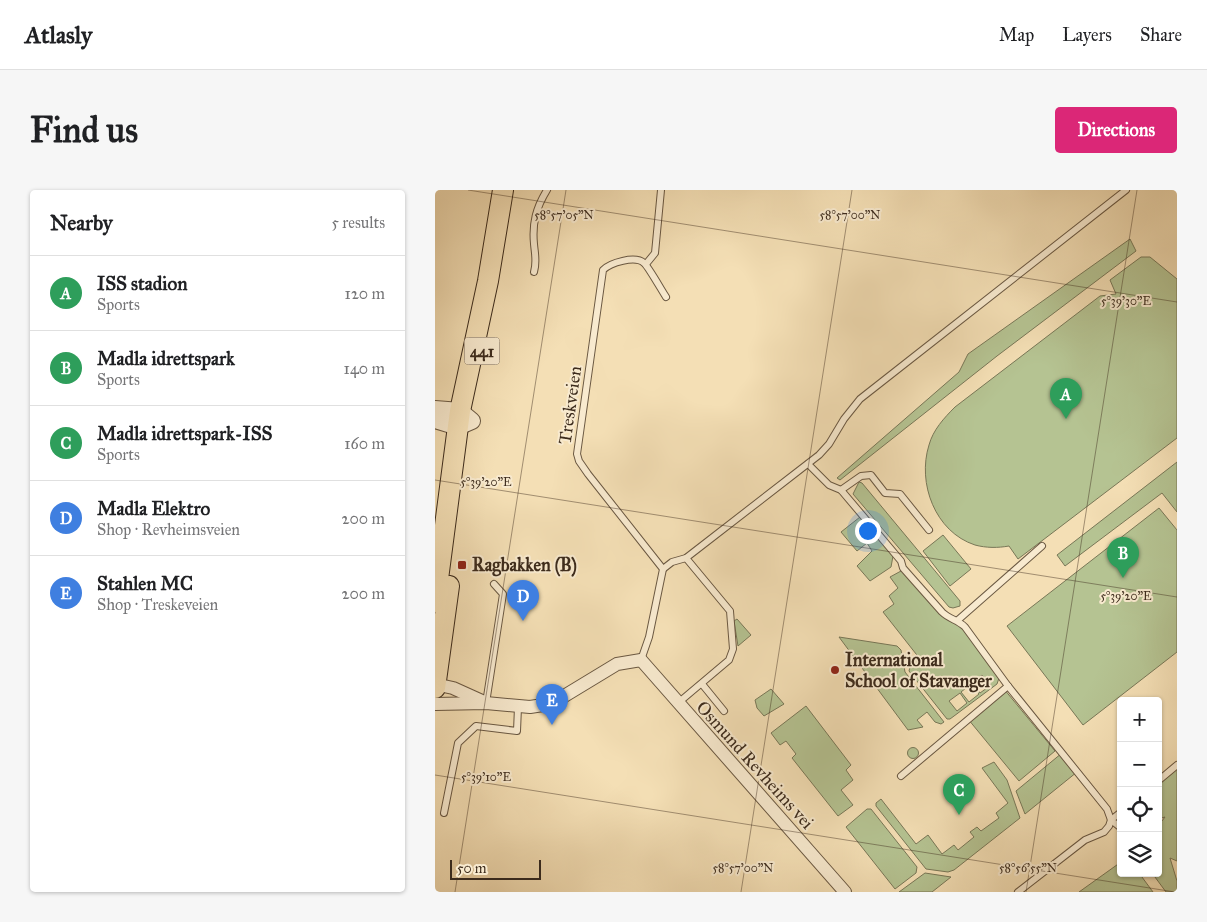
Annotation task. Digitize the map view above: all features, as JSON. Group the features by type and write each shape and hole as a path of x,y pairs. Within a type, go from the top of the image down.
{"main road":[{"name":"441","path":"435,602 463,420 503,190"},
{"name":"441","path":"435,688 463,420"}],"street":[{"path":"435,409 463,420"},
{"path":"435,420 463,420"},
{"path":"435,704 543,705 556,701 617,664 641,660"},
{"name":"Osmund Revheims vei","path":"641,660 845,892"},
{"path":"435,684 453,688 486,703"}],"lane":[{"path":"534,272 537,263 534,245 535,214 547,190"},
{"path":"666,297 648,271 646,264 655,253 660,192 667,190"},
{"path":"641,660 649,637 663,569 686,558 819,455 829,444 844,419 860,399 1126,190"},
{"name":"Treskveien","path":"646,264 639,261 609,264 603,270 577,454 579,461 588,474 663,569"},
{"path":"808,464 829,485 841,490 941,612 948,618 958,620 1008,686 1107,809 1111,820 1117,825"},
{"path":"841,490 861,476 871,475 885,493 900,494 929,530"},
{"path":"958,620 1042,546"},
{"path":"678,704 729,660 733,649 730,611 686,558"},
{"path":"486,703 503,594 494,584"},
{"path":"702,684 724,710"},
{"path":"901,776 1008,686"},
{"path":"444,813 457,743 476,726 517,731 518,706"},
{"path":"1162,778 1177,765"},
{"path":"1018,892 1085,840 1104,832 1111,820 1117,815"}],"green space":[{"path":"1130,239 1136,251 997,356 840,480 837,478 959,372 968,354"},
{"path":"1141,257 1150,257 1177,279 1177,438 1018,559 1009,546 983,547 961,539 940,518 928,490 925,475 926,460 929,445 936,429 955,407 1100,296 1116,294 1110,280"},
{"path":"1177,462 1177,512 1162,493 1065,566 1057,555"},
{"path":"859,482 862,483 960,601 960,606 949,607 853,494"},
{"path":"1159,508 1177,530 1177,652 1083,725 1007,626"},
{"path":"860,517 893,556 891,567 870,581 857,566 872,551 867,543 857,551 841,532"},
{"path":"943,535 971,569 950,586 923,551"},
{"path":"901,571 908,572 943,615 956,618 1000,675 997,684 950,719 947,719 909,671 910,667 920,659 883,612 894,604 889,596 898,588 890,577","holes":["982,675 991,685 980,693 973,683","971,684 979,694 969,702 961,692","960,693 967,703 957,711 949,701"]},
{"path":"737,619 751,635 738,646 734,621"},
{"path":"839,637 897,646 901,650 905,672 944,722 941,724 935,722 927,712 917,720 923,727 908,730"},
{"path":"771,689 784,704 764,716 757,708 755,700"},
{"path":"1004,689 1055,751 1019,781 968,719"},
{"path":"806,706 851,765 846,770 853,780 841,790 853,805 838,816 792,758 796,754 786,741 780,745 771,733"},
{"path":"913,747 919,753 913,759 907,753"},
{"path":"1062,753 1077,772 1025,814 1016,791"},
{"path":"994,762 1007,780 1020,818 954,870 948,872 926,869 876,806 876,803 881,799 916,844 928,835 942,854 954,845 958,850 974,837 970,832 977,827 981,831 999,818 996,813 1008,803 982,768"},
{"path":"1177,769 1177,861 1170,858 1177,881 1177,892 1166,892 1155,877 1162,877 1162,821 1165,817 1162,818 1162,781"},
{"path":"867,809 871,809 917,867 916,873 895,889 846,827"},
{"path":"1117,865 1117,877 1142,877 1153,892 1079,892"},
{"path":"925,873 951,877 932,892 899,892"}],"place":[{"name":"ISS stadion","path":"1066,419"},
{"name":"Ragbakken (B)","path":"462,565"},
{"name":"Madla idrettspark","path":"1123,578"},
{"name":"Madla Elektro","path":"523,621"},
{"name":"International School of Stavanger","path":"835,670"},
{"name":"Stahlen MC","path":"552,725"},
{"name":"Madla idrettspark-ISS","path":"959,815"}]}
